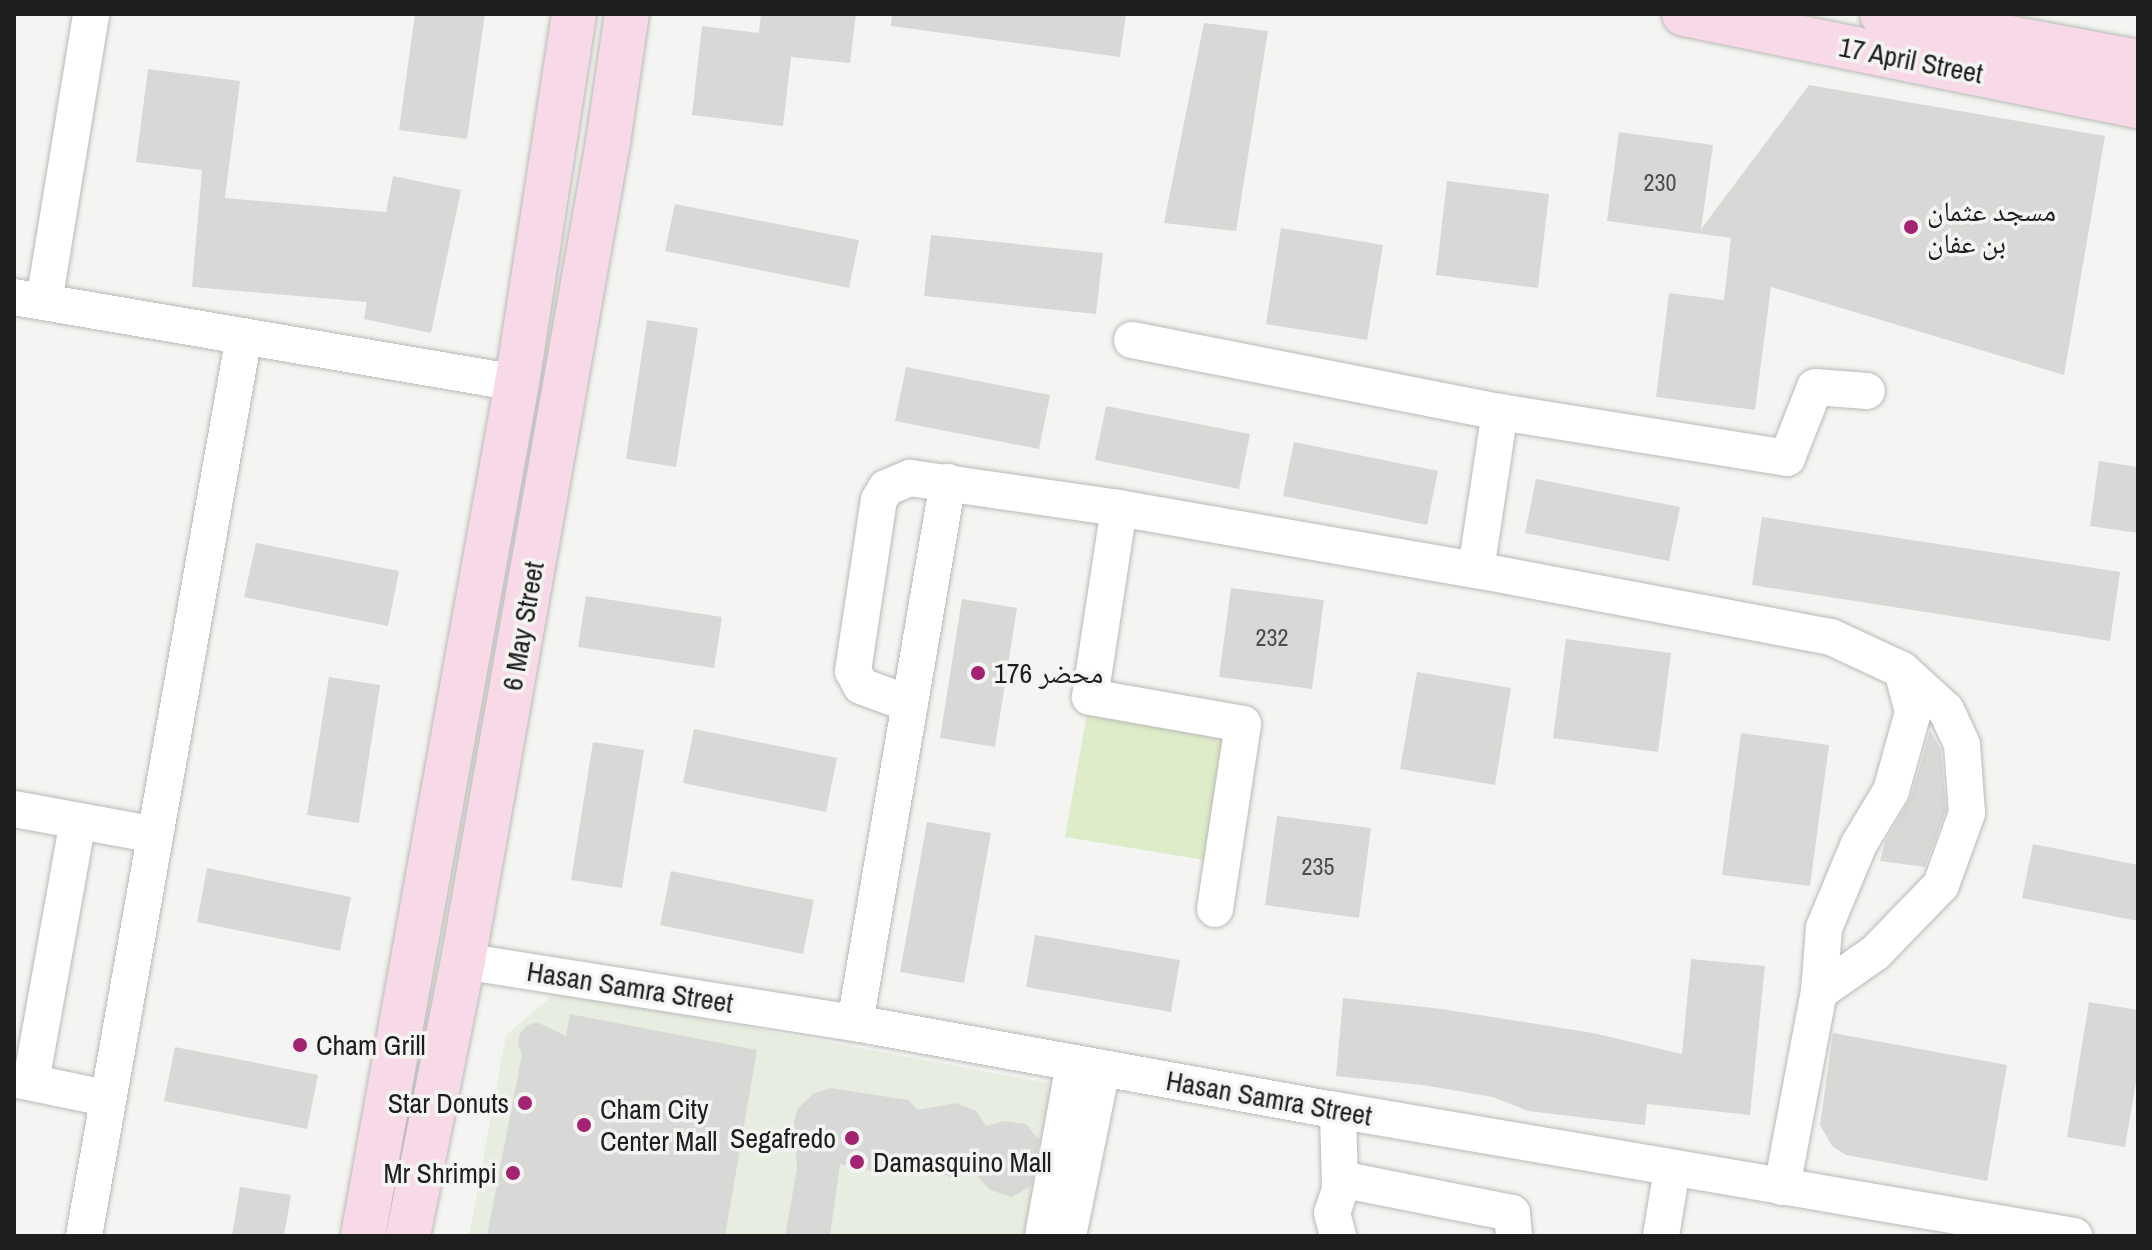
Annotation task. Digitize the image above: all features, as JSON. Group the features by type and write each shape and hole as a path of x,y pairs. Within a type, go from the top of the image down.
{"main road":[{"name":"6 May Street","path":"363,1236 517,383 574,14"},
{"name":"6 May Street","path":"408,1236 463,961 608,142 627,14"},
{"name":"17 April Street","path":"1684,14 2138,106"},
{"name":"17 April Street","path":"1900,16 2138,62"},
{"path":"555,132 608,142"}],"street":[{"path":"91,14 29,299 517,383"},
{"path":"84,1236 106,1098 244,336"},
{"path":"1132,340 1500,412 1787,458 1815,387 1867,391"},
{"path":"1476,570 1500,412"},
{"path":"910,704 861,686 853,671 879,500 886,488 896,481 910,478 1119,508 1476,570 1831,637 1902,670 1946,710 1962,745 1967,813 1941,885 1875,953 1819,992"},
{"path":"855,1023 948,482"},
{"path":"1119,508 1090,697 1243,724 1215,909"},
{"path":"1782,1187 1819,992 1824,928 1859,844 1891,791 1913,712 1902,670"},
{"path":"14,809 155,835"},
{"path":"78,821 22,1080 106,1098"},
{"name":"Hasan Samra Street","path":"463,961 855,1023 1338,1111 2074,1236"},
{"path":"1043,1236 1088,1066"},
{"path":"1068,1236 1088,1066"},
{"path":"1338,1111 1340,1189 1332,1213 1338,1236"},
{"path":"1661,1236 1672,1169"},
{"path":"1340,1179 1512,1213 1514,1236"}],"shaded area":[{"path":"557,992 1064,1086 1036,1236 469,1236 506,1035"}],"green space":[{"path":"1090,697 1243,724 1222,863 1065,837"}],"building":[{"path":"415,14 485,14 467,139 399,130"},
{"path":"761,14 856,14 850,63 791,57 783,126 692,115 702,26 759,33"},
{"path":"892,14 1126,14 1120,57 891,26"},
{"path":"1204,23 1268,31 1236,231 1164,223"},
{"path":"148,69 240,81 225,198 386,212 393,176 461,190 431,333 364,319 367,302 192,287 202,170 136,162"},
{"name":"مسجد عثمان بن عفان","path":"1809,85 2105,136 2064,375 1771,287 1755,410 1656,397 1669,293 1724,300 1731,238 1607,221 1619,132 1713,145 1701,229"},
{"path":"1447,181 1549,194 1538,288 1436,275"},
{"path":"675,204 859,240 849,288 665,251"},
{"path":"1281,228 1383,245 1367,340 1266,324"},
{"path":"931,235 1103,253 1096,314 924,296"},
{"path":"647,320 698,328 676,467 626,459"},
{"path":"906,367 1050,395 1039,449 895,421"},
{"path":"1106,406 1250,434 1239,489 1095,460"},
{"path":"1294,442 1438,471 1427,525 1283,496"},
{"path":"2099,461 2138,467 2138,533 2090,526"},
{"path":"1536,479 1680,507 1669,561 1525,533"},
{"path":"1762,517 2120,572 2110,641 1752,585"},
{"path":"256,543 399,571 388,626 244,597"},
{"path":"1231,588 1324,600 1312,689 1219,677"},
{"path":"586,596 722,617 714,668 578,647"},
{"name":"محضر 176","path":"962,599 1017,608 995,747 940,738"},
{"path":"1566,639 1671,653 1658,752 1553,738"},
{"path":"1417,672 1511,688 1495,785 1400,769"},
{"path":"329,677 380,685 359,823 307,815"},
{"path":"694,729 837,758 826,812 683,783"},
{"path":"1930,731 1941,750 1946,810 1925,867 1880,861 1885,842 1911,797"},
{"path":"1741,733 1829,745 1810,886 1722,875"},
{"path":"593,742 644,750 622,888 571,880"},
{"path":"1277,816 1371,828 1359,918 1265,905"},
{"path":"927,822 991,833 964,983 900,972"},
{"path":"2033,844 2138,865 2138,921 2022,898"},
{"path":"207,868 351,897 340,951 197,922"},
{"path":"671,871 814,900 803,954 660,925"},
{"path":"1035,935 1180,960 1171,1012 1026,987"},
{"path":"1691,959 1765,966 1750,1115 1647,1104 1645,1125 1528,1111 1493,1097 1423,1085 1336,1076 1343,998 1442,1009 1593,1033 1682,1054"},
{"path":"2089,1002 2138,1010 2138,1070 2125,1147 2067,1137"},
{"name":"Cham City Center Mall","path":"570,1014 757,1050 725,1236 487,1236 522,1054 518,1045 520,1033 526,1026 537,1022 566,1036"},
{"path":"1833,1033 2007,1065 1987,1181 1846,1155 1832,1146 1820,1125"},
{"path":"175,1047 318,1075 307,1129 164,1101"},
{"name":"Damasquino Mall","path":"831,1088 908,1100 918,1110 956,1103 976,1111 986,1126 1004,1121 1026,1124 1039,1140 1031,1186 1012,1197 990,1190 970,1169 956,1179 939,1173 922,1160 886,1174 840,1164 830,1236 785,1236 797,1169 794,1122 798,1108 814,1093"},
{"path":"240,1187 291,1195 284,1236 232,1236"}],"place":[{"name":"مسجد عثمان بن عفان","path":"1911,227"},
{"name":"محضر 176","path":"978,673"},
{"name":"Cham Grill","path":"300,1045"},
{"name":"Star Donuts","path":"525,1103"},
{"name":"Cham City Center Mall","path":"584,1125"},
{"name":"Segafredo","path":"852,1138"},
{"name":"Damasquino Mall","path":"857,1162"},
{"name":"Mr Shrimpi","path":"513,1173"}]}
